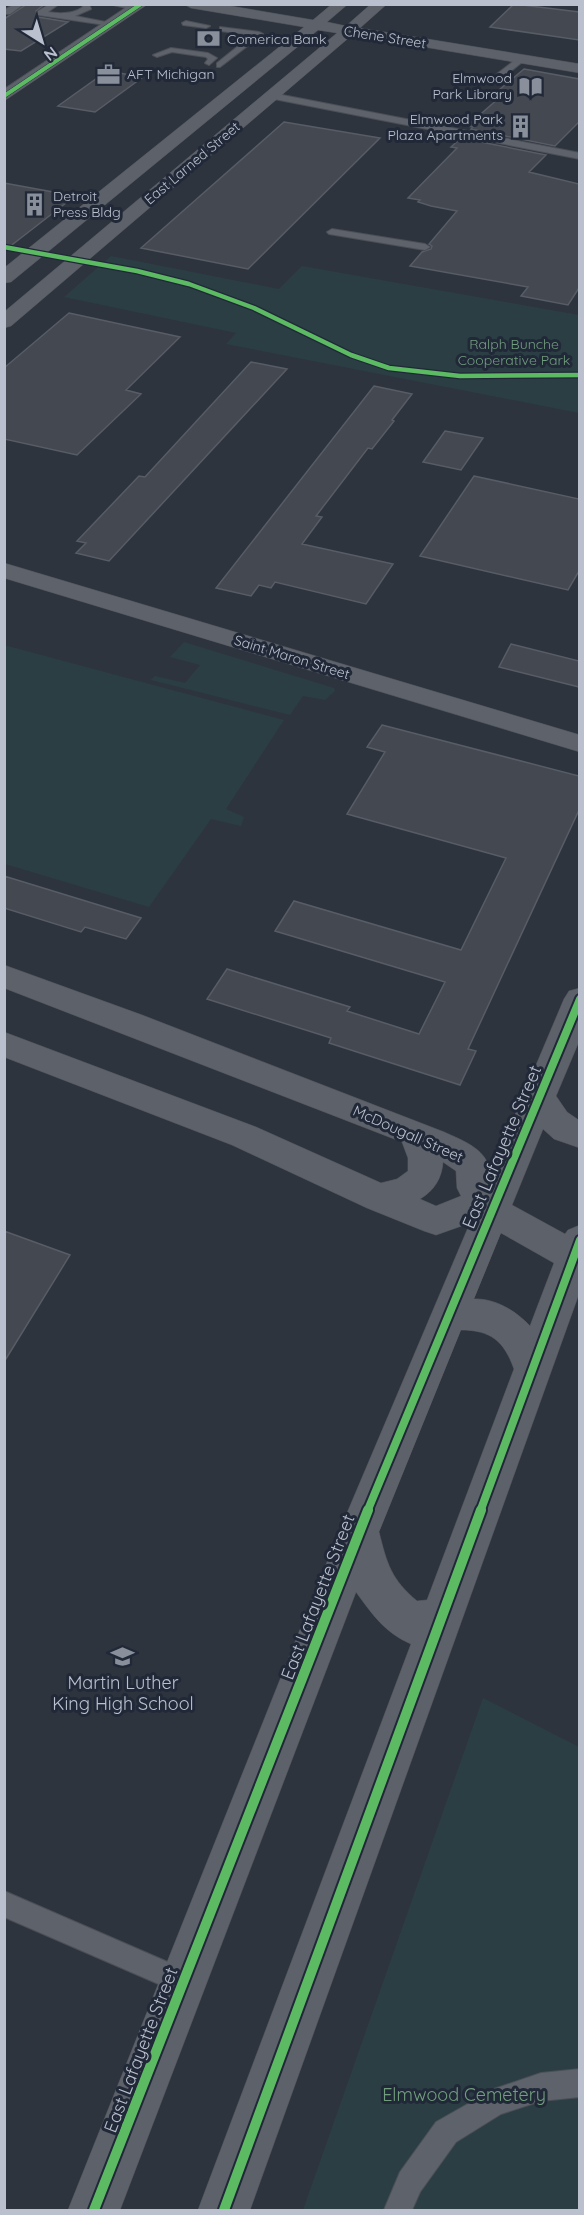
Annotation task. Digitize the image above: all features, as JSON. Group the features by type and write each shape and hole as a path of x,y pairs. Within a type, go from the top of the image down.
{"street":[{"name":"East Larned Street","path":"4,278 341,4"},
{"path":"348,4 357,7 379,5"},
{"name":"Chene Street","path":"197,5 273,11 292,8 579,55"},
{"name":"East Larned Street","path":"7,317 379,5"},
{"path":"5,95 138,6"},
{"name":"Chene Street","path":"273,11 323,37 385,37 579,69"},
{"path":"385,37 381,33 382,30 402,26"},
{"path":"538,62 551,50"},
{"path":"126,179 165,186"},
{"name":"Saint Maron Street","path":"4,570 579,744"},
{"name":"McDougall Street","path":"4,976 123,1018 415,1134 469,1160 472,1166 474,1188 492,1211"},
{"name":"East Lafayette Street","path":"94,2211 359,1532 579,999"},
{"path":"4,1044 244,1136 379,1198 436,1221 472,1207 492,1211 577,1252 224,2211"},
{"path":"539,1096 553,1120 566,1132 579,1135"},
{"path":"379,1198 414,1187 423,1177 427,1164 415,1134"},
{"path":"449,1315 483,1314 505,1325 524,1344 533,1369"},
{"path":"359,1532 369,1575 390,1605 411,1623 442,1618"}],"lane":[{"path":"7,12 21,4"},
{"path":"56,4 41,13 112,24"},
{"path":"59,16 55,9 63,4"},
{"path":"59,16 61,10 70,4"},
{"path":"59,16 79,13 88,7 80,4"},
{"path":"112,4 138,6"},
{"path":"472,4 480,4"},
{"path":"186,23 206,26"},
{"path":"220,65 260,34 223,29"},
{"path":"157,55 171,50 208,55 213,58 209,63"},
{"path":"492,82 522,59"},
{"path":"272,96 579,156"},
{"path":"332,232 425,247"},
{"path":"4,1904 184,1982"},
{"path":"398,2211 410,2182 446,2132 494,2103 541,2087 579,2083"}],"green space":[{"name":"Ralph Bunche Cooperative Park","path":"111,256 279,289 302,266 579,315 579,413 226,344 236,333 64,297"},
{"path":"184,642 334,688 335,691 325,700 303,696 290,715 151,680 155,676 185,683 200,665 170,657"},
{"path":"4,645 284,720 226,809 244,817 241,826 211,819 149,907 5,864"},
{"name":"Elmwood Cemetery","path":"483,1698 579,1747 579,2210 303,2210"}],"building":[{"path":"27,4 45,4 36,11 38,17 68,22 21,51 4,49 4,19"},
{"path":"514,4 579,12 579,40 490,27"},
{"path":"524,69 579,79 579,122 555,146 471,129 473,127 467,126 507,91 499,90"},
{"path":"107,71 143,77 95,112 58,106"},
{"path":"284,122 380,138 248,269 141,248"},
{"path":"461,138 546,155 529,172 579,184 579,288 568,305 521,296 528,287 410,266 422,252 431,249 432,246 429,244 457,211 431,206 418,202 420,200 408,198 457,148 451,147"},
{"name":"Detroit Press Bldg","path":"4,183 75,196 4,251"},
{"path":"69,313 180,337 126,390 141,394 77,455 4,439 4,368"},
{"path":"251,362 287,369 109,561 76,553 86,543 77,541 139,476 145,477"},
{"path":"374,386 412,394 372,449 368,448 316,516 322,517 302,544 393,564 366,604 275,582 271,588 259,585 251,596 216,588"},
{"path":"445,431 483,438 461,470 423,462"},
{"path":"474,476 579,499 579,571 568,590 420,556"},
{"path":"511,644 579,661 579,687 499,667"},
{"path":"382,725 579,776 579,810 468,1049 476,1051 460,1085 329,1043 331,1038 207,999 227,969 350,1007 347,1011 419,1034 445,982 275,931 294,901 461,950 506,858 347,814 385,752 367,747"},
{"path":"4,876 141,918 126,939 85,927 81,932 4,908"},
{"path":"4,1231 70,1255 4,1362"}],"cycle path":[{"path":"4,96 141,4"},
{"path":"4,247 137,271 189,284 254,308 351,355 389,368 460,376 580,375"},
{"path":"94,2210 359,1532 580,999"},
{"path":"224,2210 580,1240"}],"place":[{"name":"Comerica Bank","path":"209,39"},
{"name":"AFT Michigan","path":"109,74"},
{"name":"Elmwood Park Library","path":"530,86"},
{"name":"Elmwood Park Plaza Apartments","path":"521,127"},
{"name":"Detroit Press Bldg","path":"35,204"},
{"name":"Martin Luther King High School","path":"123,1657"}]}
